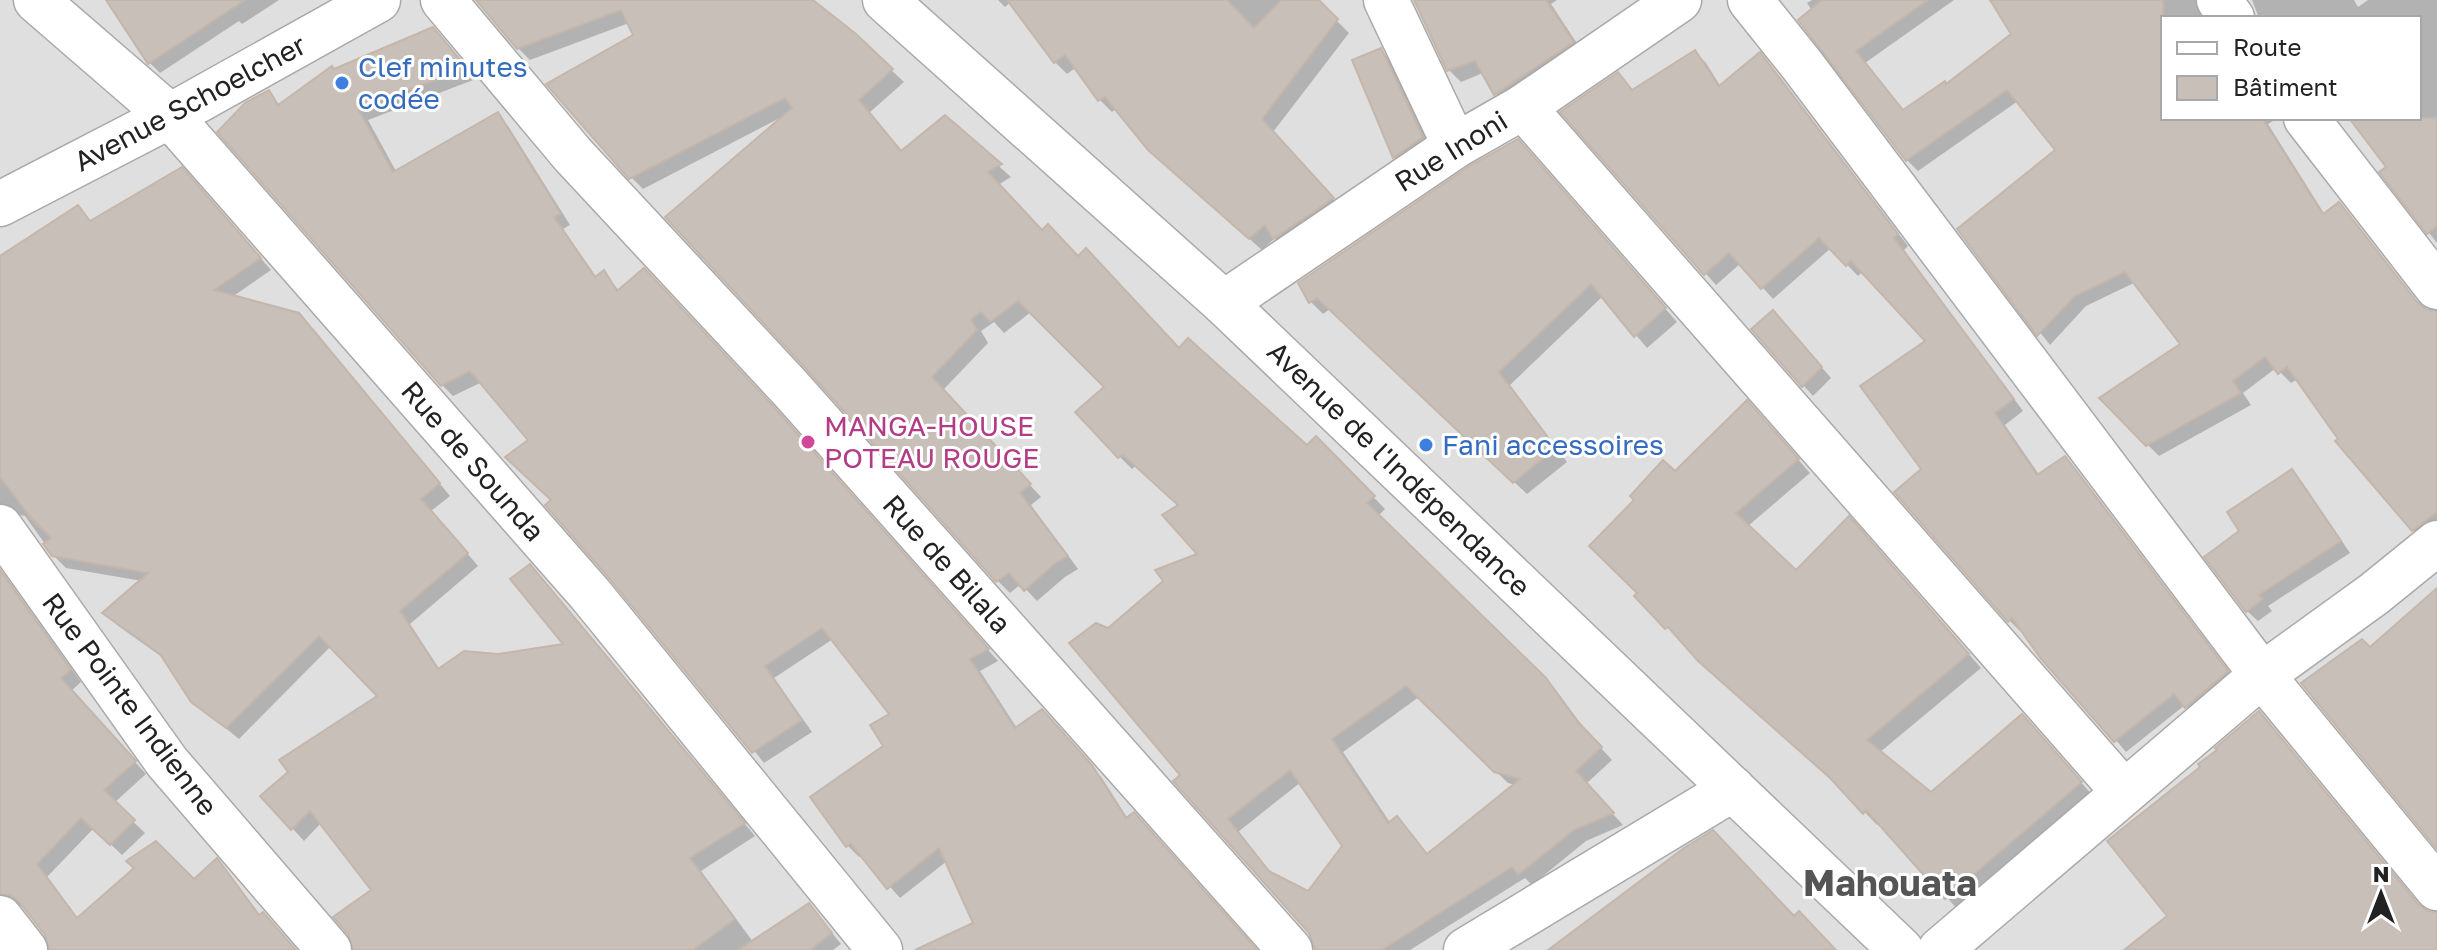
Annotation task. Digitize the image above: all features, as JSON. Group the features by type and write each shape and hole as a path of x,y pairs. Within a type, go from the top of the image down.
{"street":[{"name":"Rue de Sounda","path":"36,0 170,116 590,594 880,950"},
{"name":"Avenue Schoelcher","path":"0,204 170,116 378,0"},
{"name":"Rue de Bilala","path":"443,0 573,155 791,389 1290,950"},
{"name":"Avenue de l'Indépendance","path":"885,0 1224,303 1901,950"},
{"path":"1386,0 1455,146"},
{"name":"Rue Inoni","path":"1224,303 1455,146 1523,107 1679,0"},
{"path":"1750,0 2262,675 2437,888"},
{"path":"1523,107 2124,792"},
{"path":"2308,120 2437,287"},
{"name":"Rue Pointe Indienne","path":"0,527 167,762 329,950"},
{"path":"1940,950 2262,675 2374,594 2437,543"},
{"path":"1485,945 1733,789"},
{"path":"0,918 25,950"}],"shaded area":[{"path":"0,0 2437,0 2437,950 0,950"}],"building":[{"path":"106,0 245,0 148,64"},
{"path":"476,0 813,0 893,69 859,100 901,151 945,115 1002,164 988,172 1042,230 1048,224 1078,256 1086,248 1179,348 1188,338 1307,445 1316,436 1375,496 1367,503 1546,678 1578,722 1602,747 1576,771 1614,813 1574,830 1518,875 1512,867 1382,950 1315,950 1309,933 1173,781 1180,775 1069,643 1096,623 1108,628 1163,581 1155,570 1197,554 1162,515 1178,505 1123,455 1118,458 1075,412 1104,387 1018,301 990,322 981,312 971,319 977,330 932,377 1031,484 1020,493 1068,556 1024,591 1009,573 996,582 809,372 665,217 792,108 785,98 629,179 546,84 633,35 621,10 517,49","holes":["1406,686 1494,772 1520,779 1427,854 1397,816 1388,823 1332,739","1290,770 1342,846 1308,891 1269,871 1228,819"]},
{"path":"1007,0 1227,0 1254,28 1281,0 1319,0 1338,19 1262,119 1334,198 1273,239 1265,225 1249,239 1148,150 1105,97 1098,101 1065,55 1054,63"},
{"path":"1414,0 1546,0 1574,42 1494,95 1475,61 1447,71"},
{"path":"1822,0 1928,0 1856,51 1903,110 1945,81 1946,84 2011,34 1990,0 2163,0 2161,120 2263,120 2323,214 2339,202 2417,302 2427,310 2437,311 2437,512 2412,531 2335,441 2338,439 2287,367 2278,374 2265,357 2233,381 2241,393 2146,446 2099,398 2180,344 2125,272 2075,296 2037,336 1957,229 2055,150 2007,90 1906,161 1798,20"},
{"path":"433,27 467,68 358,109 393,172 498,112 561,214 554,217 595,277 604,270 617,291 644,268 773,406 989,649 970,659 1015,728 1042,709 1092,765 1126,818 1134,812 1257,950 915,950 973,923 939,848 887,889 851,844 846,847 810,797 883,746 870,725 889,714 822,628 765,666 802,720 752,753 545,505 551,500 505,457 528,440 470,371 441,386 217,132 245,103 269,90 278,105 332,66 334,69"},
{"path":"1381,48 1423,137 1393,158 1352,60"},
{"path":"1695,50 1719,86 1760,52 1898,234 1894,238 2014,399 1995,413 2037,475 2065,456 2228,671 2185,708 2174,694 2114,742 2041,659 2012,618 2008,622 1894,492 1921,469 1860,386 1925,341 1851,261 1846,266 1819,238 1761,289 1729,253 1704,275 1560,112 1618,72 1632,90"},
{"path":"2437,118 2437,226 2427,234 2379,172 2386,167 2351,120"},
{"path":"1518,139 1666,308 1634,337 1591,284 1499,372 1556,448 1513,483 1317,298 1309,303 1298,283 1468,167"},
{"path":"182,167 261,258 214,290 299,313 440,483 421,499 468,553 400,611 438,669 464,651 498,654 563,644 510,579 530,564 745,823 690,858 735,919 693,950 353,950 348,934 333,917 371,890 310,811 291,830 260,796 288,772 279,760 377,696 319,636 226,728 191,702 160,654 102,613 148,573 52,556 43,544 51,538 31,518 0,477 0,256 78,205 90,221"},
{"path":"1773,310 1822,367 1802,387 1751,329"},
{"path":"1747,400 1799,459 1736,513 1796,570 1849,516 1969,654 1867,740 1931,792 2022,714 2082,782 1945,899 1866,810 1863,814 1830,778 1698,661 1668,627 1665,629 1634,596 1637,593 1589,546 1634,500 1630,496 1663,460 1675,471"},
{"path":"2292,469 2341,541 2259,595 2263,599 2246,612 2204,557 2239,531 2227,512"},
{"path":"0,570 71,670 61,678 136,761 104,790 135,820 110,845 81,818 37,864 77,918 134,868 126,861 156,841 194,879 217,858 259,915 263,912 296,950 49,950 45,935 20,903 10,895 0,894"},
{"path":"2437,588 2437,849 2301,683 2362,639 2370,647"},
{"path":"2259,711 2418,904 2428,911 2437,912 2437,950 2124,950 2167,916 2107,841 2200,767 2198,764"},
{"path":"1713,830 1794,916 1799,911 1836,950 1548,950 1684,848"},
{"path":"809,903 832,933 810,950 738,950"}],"place":[{"name":"Clef minutes codée","path":"342,83"},
{"name":"MANGA-HOUSE POTEAU ROUGE","path":"808,442"},
{"name":"Fani accessoires","path":"1426,445"}],"district":[{"name":"Mahouata","path":"1890,883"}]}
